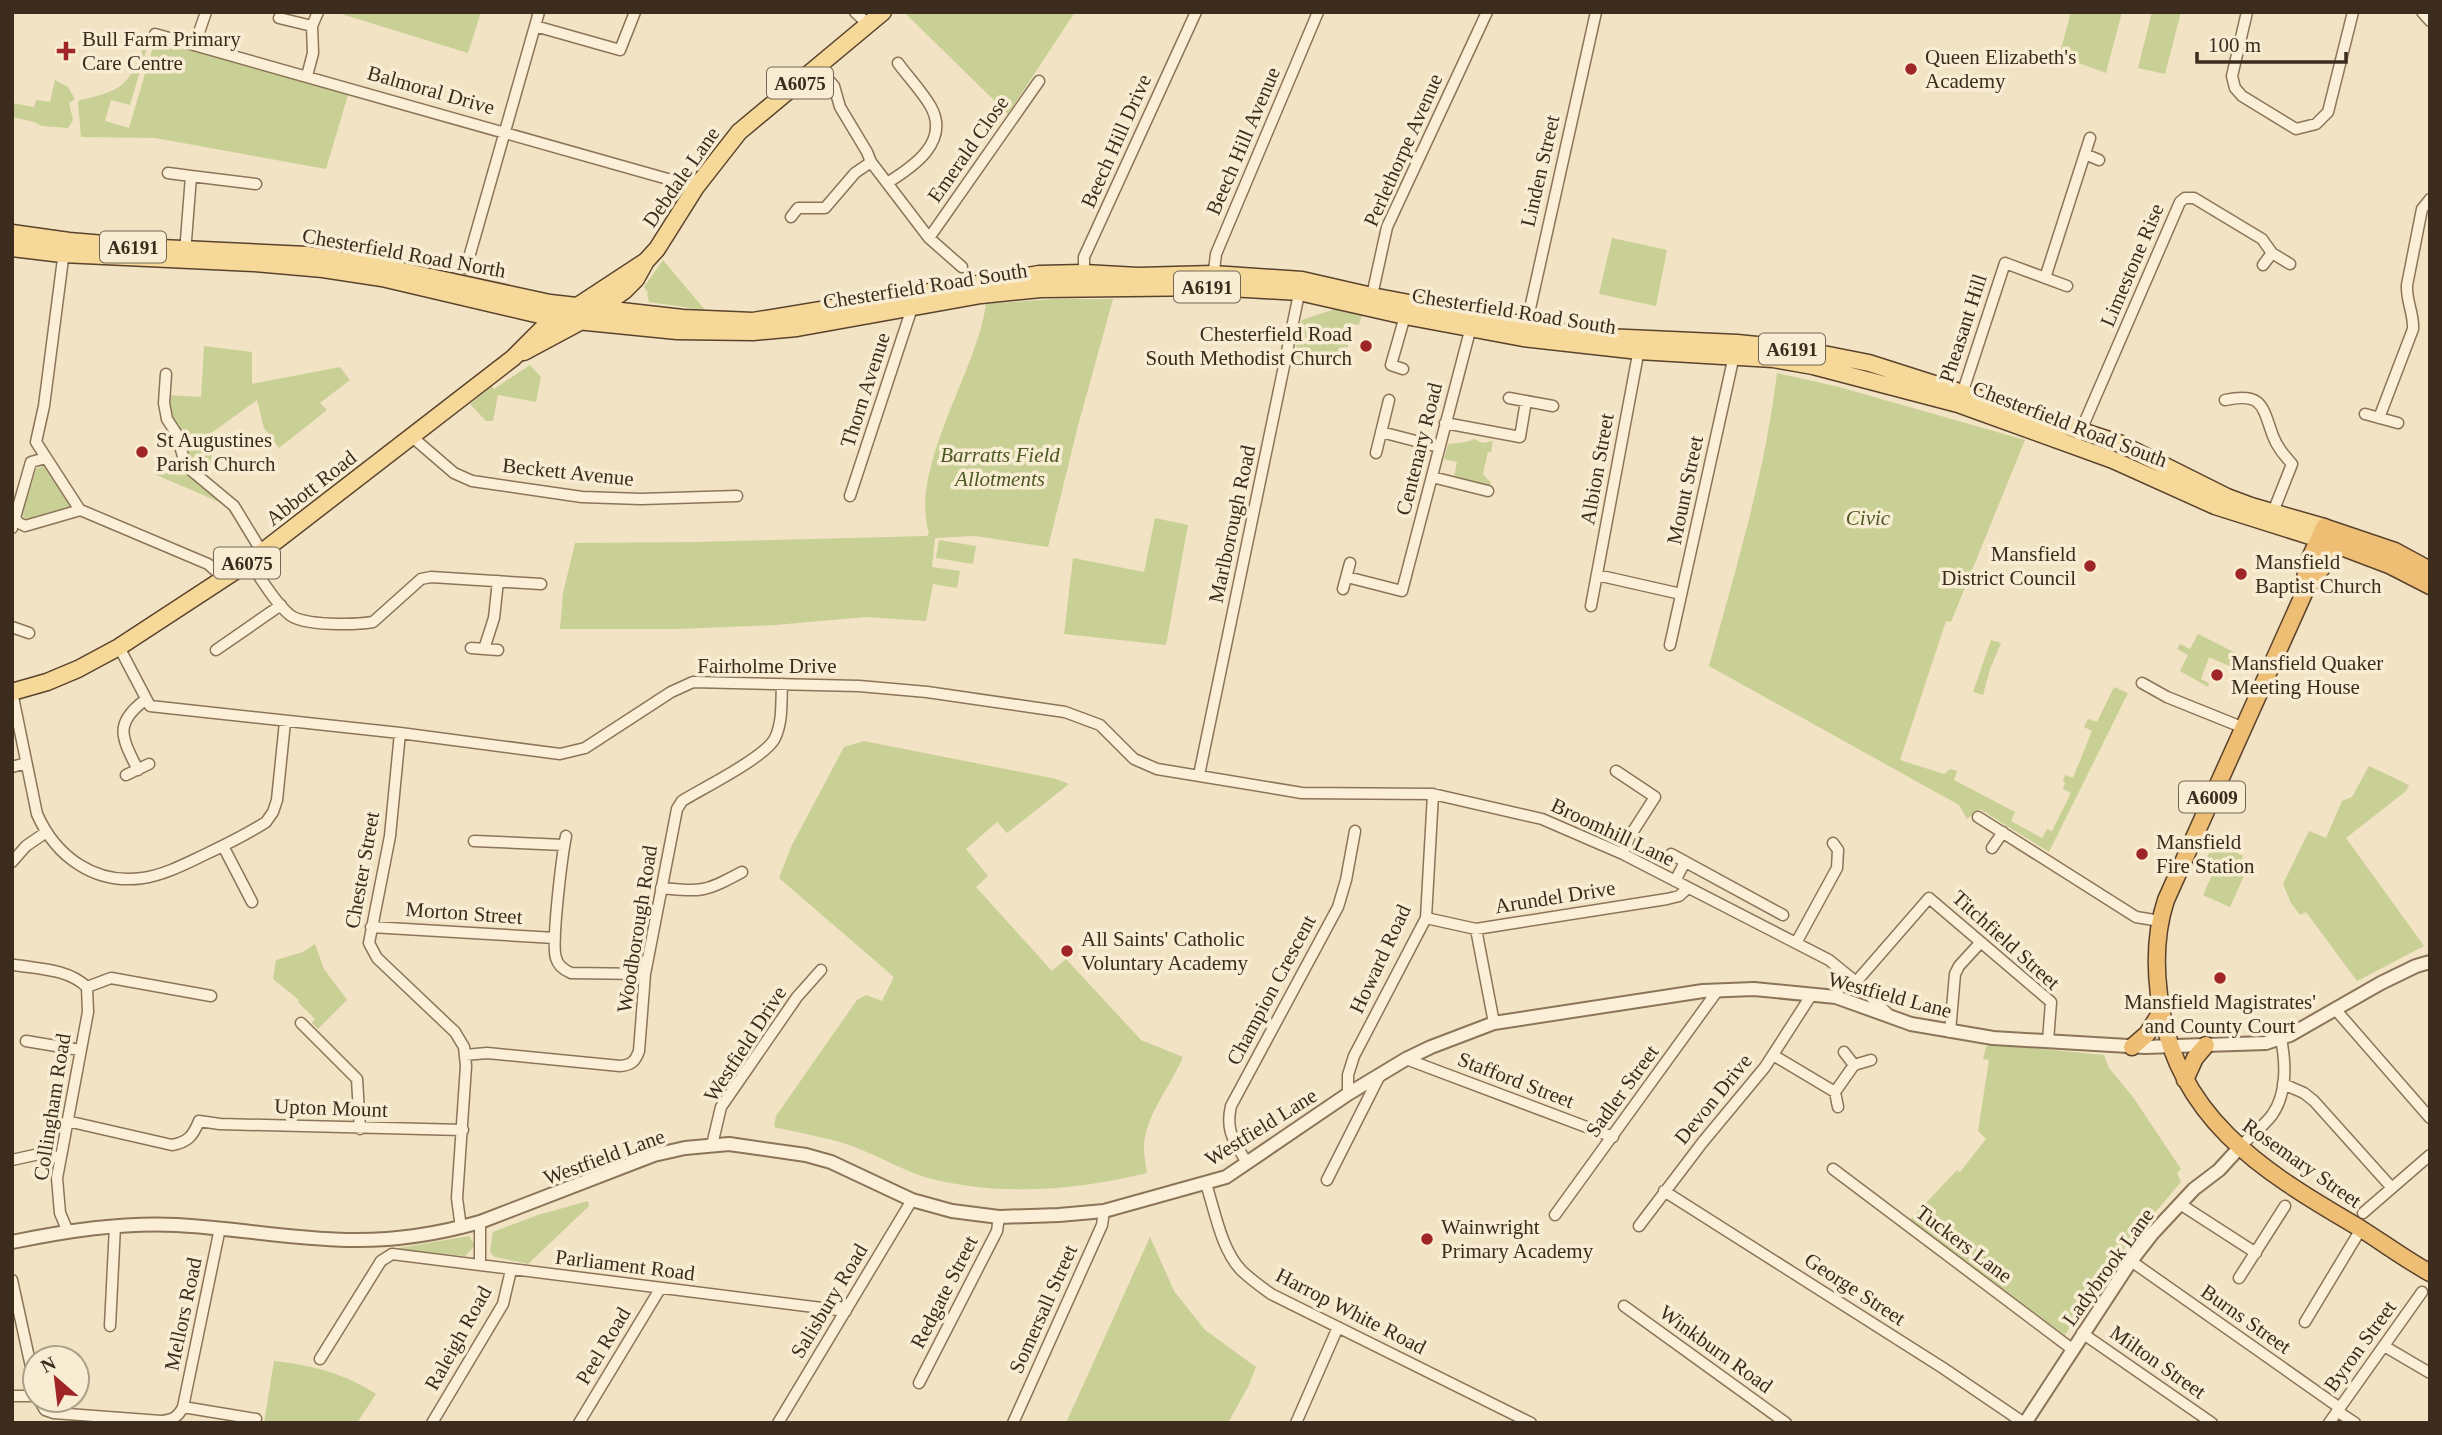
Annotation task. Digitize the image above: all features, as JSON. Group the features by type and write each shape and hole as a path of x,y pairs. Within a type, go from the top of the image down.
{"highway":[{"name":"Chesterfield Road South","path":"2327,535 2395,551 2430,570"},
{"name":"Chesterfield Road South","path":"2327,535 2430,586"},
{"name":"Rosemary Street","path":"2327,535 2306,568 2305,591 2166,900 2160,920 2157,979 2161,1012 2170,1046 2185,1080 2211,1119 2240,1147 2316,1202 2362,1221 2430,1273"},
{"path":"2132,1046 2147,1034 2161,1012"},
{"path":"2185,1080 2195,1058 2206,1045"}],"main road":[{"name":"Debdale Lane","path":"601,308 636,279 696,187 740,132 883,12"},
{"name":"Chesterfield Road North","path":"12,233 65,248"},
{"name":"Chesterfield Road North","path":"12,248 307,255 384,267 547,302 579,314"},
{"name":"Chesterfield Road North","path":"185,254 382,278 557,319"},
{"name":"Debdale Lane","path":"579,314 646,261"},
{"name":"Chesterfield Road South","path":"579,314 677,331 753,332 797,328 907,301 1039,274 1084,280 1138,276 1301,286 1524,332 1639,345 1736,350 1960,398 2078,438 2137,470 2215,506 2327,535"},
{"path":"636,279 635,296 640,306 649,314"},
{"name":"Chesterfield Road South","path":"579,314 601,308 753,321 907,301"},
{"name":"Chesterfield Road South","path":"1371,302 1405,316 1472,322"},
{"path":"511,308 528,324 529,334 524,345"},
{"name":"A6075","path":"557,319 579,314"},
{"name":"Abbott Road","path":"12,692 78,670 256,557 513,358 579,314"},
{"name":"Abbott Road","path":"513,358 524,345 557,319"},
{"name":"Chesterfield Road South","path":"2078,438 2119,443 2227,497 2273,512 2327,535"}],"street":[{"path":"195,44 206,12"},
{"path":"307,76 313,53 312,26 318,12"},
{"path":"466,268 539,12"},
{"path":"535,26 620,50 635,12"},
{"path":"855,12 869,25"},
{"name":"Beech Hill Drive","path":"1084,280 1084,257 1196,12"},
{"name":"Beech Hill Avenue","path":"1213,280 1216,254 1318,12"},
{"name":"Perlethorpe Avenue","path":"1371,302 1387,226 1487,12"},
{"name":"Linden Street","path":"1524,332 1596,12"},
{"path":"2247,12 2232,76 2235,88 2242,96 2296,129 2316,124 2328,112 2353,12"},
{"path":"2422,12 2430,21"},
{"path":"279,18 312,26"},
{"name":"Balmoral Drive","path":"155,34 696,187"},
{"path":"887,183 923,157 935,140 934,114 910,87 898,63"},
{"path":"818,68 834,86 840,107 871,162 929,239 962,267"},
{"name":"Emerald Close","path":"929,239 1039,81"},
{"path":"2067,286 2045,278 2090,138"},
{"path":"2085,154 2099,160"},
{"path":"791,217 798,208 825,208 855,173 871,162"},
{"path":"169,173 256,184"},
{"path":"185,254 191,176"},
{"name":"Limestone Rise","path":"2078,438 2180,202 2185,198 2194,198 2262,239 2272,253 2290,264"},
{"path":"2379,418 2413,329 2414,318 2407,297 2407,285 2422,209 2430,199"},
{"path":"65,248 44,407 36,442 78,509"},
{"path":"2263,265 2272,253"},
{"name":"Pheasant Hill","path":"1960,398 2005,264 2045,278"},
{"name":"Marlborough Road","path":"1199,775 1301,286"},
{"name":"Thorn Avenue","path":"850,496 910,314 907,301"},
{"path":"1403,369 1391,365 1405,316"},
{"name":"Centenary Road","path":"1347,577 1402,592 1472,322"},
{"name":"Albion Street","path":"1591,607 1639,345"},
{"name":"Mount Street","path":"1670,645 1736,350"},
{"path":"166,374 164,403 167,419 176,433 186,466 234,506 256,557 287,613 300,620 364,624 380,618 421,579 430,577 541,584"},
{"path":"2225,400 2249,397 2257,402 2270,422 2278,446 2292,464 2273,512"},
{"path":"1508,398 1553,407"},
{"path":"1376,453 1389,400"},
{"path":"1445,423 1520,437 1526,401"},
{"path":"2365,414 2398,423"},
{"path":"1381,432 1439,447"},
{"name":"Beckett Avenue","path":"411,436 454,473 472,481 582,497 641,499 737,496"},
{"path":"46,458 31,463 14,523 24,526 78,509 208,564 224,578"},
{"path":"1432,477 1488,491"},
{"path":"1343,589 1350,563"},
{"path":"1597,575 1681,594"},
{"path":"484,649 494,618 498,581"},
{"path":"216,650 281,605"},
{"path":"12,627 29,633"},
{"path":"118,647 145,700 128,714 123,731 124,740 138,770"},
{"path":"471,648 498,650"},
{"name":"Fairholme Drive","path":"145,700 150,706 400,733 559,754 585,748 671,692 693,682 859,685 1065,712 1100,725 1134,759 1157,769 1199,775"},
{"path":"2142,683 2167,697 2244,728"},
{"name":"Woodborough Road","path":"465,1055 487,1053 628,1066 635,1061 639,1051 645,974 677,808 682,801 764,752 775,739 781,720 782,684"},
{"path":"12,692 37,814 45,832 58,850 76,865 102,877 126,880 146,878 180,866 266,822 277,800 285,722"},
{"name":"Chester Street","path":"400,733 390,836 369,943 372,950 455,1032 465,1055"},
{"path":"12,766 26,763"},
{"path":"126,775 149,764"},
{"path":"1616,771 1655,797 1630,836 1623,854"},
{"name":"Broomhill Lane","path":"1199,775 1303,788 1392,789 1433,794 1542,818 1623,854 1829,960 1890,1016"},
{"name":"Howard Road","path":"1348,1094 1346,1086 1354,1056 1426,918 1433,794"},
{"path":"1978,817 2136,916 2160,920"},
{"name":"Champion Crescent","path":"1247,1163 1230,1133 1227,1121 1230,1107 1338,907 1355,831"},
{"path":"12,862 26,846 45,832"},
{"path":"1992,848 2003,832"},
{"path":"474,841 565,840 554,956 563,969 571,973 645,974"},
{"path":"1796,943 1837,868 1838,850 1833,843"},
{"path":"223,846 252,902"},
{"path":"1671,854 1783,915"},
{"path":"1675,881 1685,862"},
{"path":"661,888 698,891 712,888 742,872"},
{"name":"Arundel Drive","path":"1426,918 1476,929 1679,897 1688,888"},
{"path":"1743,916 1753,898"},
{"name":"Titchfield Street","path":"1856,982 1929,898 2051,1002 2048,1041"},
{"name":"Morton Street","path":"371,927 555,938"},
{"path":"1476,929 1494,1023"},
{"path":"1950,1032 1955,974 1980,943"},
{"name":"Westfield Lane","path":"12,1242 115,1226 174,1225 347,1240 399,1237 480,1222 654,1155 729,1144 806,1155 831,1162 912,1200 952,1211 999,1217 1104,1211 1226,1177 1348,1094 1406,1059 1494,1023 1718,990 1754,989 1836,997 1911,1024 1993,1038 2132,1046 2266,1043 2281,1039 2381,983 2430,962"},
{"path":"15,965 64,973 77,977 87,987 111,978 211,996"},
{"name":"Westfield Drive","path":"712,1146 721,1107 797,997 821,970"},
{"path":"1836,997 1845,973"},
{"name":"Collingham Road","path":"68,1232 60,1213 57,1178 88,1012 87,987"},
{"name":"Sadler Street","path":"1555,1215 1718,990"},
{"name":"Devon Drive","path":"1639,1226 1773,1055 1812,994"},
{"path":"2335,1009 2430,1118"},
{"path":"301,1023 357,1079 360,1129"},
{"name":"Ladybrook Lane","path":"2024,1423 2131,1261 2194,1189 2219,1170 2272,1116 2281,1097 2283,1084 2284,1054 2281,1039"},
{"path":"26,1041 80,1050"},
{"path":"1844,1052 1854,1065"},
{"path":"461,1227 457,1198 463,1130 465,1055"},
{"path":"1773,1055 1835,1092"},
{"name":"Stafford Street","path":"1406,1059 1613,1137"},
{"path":"1838,1108 1835,1092 1854,1065 1871,1060"},
{"path":"1327,1180 1380,1074"},
{"path":"2283,1084 2304,1093 2314,1101 2392,1188"},
{"name":"Upton Mount","path":"67,1121 172,1145 185,1142 194,1135 199,1121 360,1129 463,1130"},
{"path":"12,1160 39,1154 60,1158"},
{"path":"2305,1322 2362,1221 2392,1188 2430,1155"},
{"name":"Tuckers Lane","path":"1833,1169 2072,1349"},
{"name":"Harrop White Road","path":"1206,1184 1226,1246 1239,1268 1271,1294 1531,1423"},
{"name":"George Street","path":"1664,1191 1943,1368 2024,1423"},
{"name":"Salisbury Road","path":"778,1423 912,1200"},
{"path":"2180,1204 2256,1253"},
{"path":"2239,1278 2285,1206"},
{"name":"Somersall Street","path":"1013,1423 1102,1225 1104,1211"},
{"name":"Redgate Street","path":"919,1383 997,1231 999,1217"},
{"path":"480,1222 480,1264"},
{"path":"110,1326 115,1226"},
{"name":"Mellors Road","path":"183,1407 220,1228"},
{"name":"Parliament Road","path":"320,1359 381,1261 392,1254 846,1311"},
{"name":"Burns Street","path":"2131,1261 2355,1423"},
{"name":"Raleigh Road","path":"432,1423 503,1304 511,1270"},
{"path":"12,1280 26,1344"},
{"name":"Peel Road","path":"579,1423 660,1289"},
{"name":"Byron Street","path":"2329,1423 2422,1292"},
{"name":"Winkburn Road","path":"1624,1306 1786,1423"},
{"path":"1296,1423 1338,1327"},
{"name":"Milton Street","path":"2082,1334 2212,1423"},
{"path":"2384,1346 2430,1373"},
{"path":"68,1414 162,1421 179,1416 183,1407 256,1419"}],"green space":[{"path":"335,12 481,12 468,53"},
{"path":"904,12 1075,12 1008,114"},
{"path":"2071,12 2122,12 2106,73 2059,56"},
{"path":"2152,12 2181,12 2165,74 2138,68"},
{"path":"155,40 189,47 348,95 326,169 155,138 81,137 78,102 108,93 124,83 149,41 130,105 111,100 105,121 129,128"},
{"path":"55,80 68,87 75,99 69,103 73,120 68,128 42,126 12,117 12,103 34,107 36,100 50,102"},
{"path":"1612,238 1667,250 1656,306 1599,294"},
{"path":"663,260 705,310 649,302 644,287"},
{"name":"Barratts Field Allotments","path":"1053,299 1113,299 1048,547 975,536 935,538 932,567 960,571 957,588 933,584 926,621 866,617 775,625 678,629 560,629 563,593 575,543 927,536 929,533 925,507 928,479 936,449 980,331 986,304"},
{"path":"1335,309 1362,315 1359,325 1348,323 1345,333 1351,335 1342,367 1294,357 1302,320"},
{"path":"204,346 252,352 252,384 340,367 350,380 320,403 327,410 279,448 264,428 257,400 207,436 215,453 204,471 197,471 190,463 185,439 169,411 166,395 201,397"},
{"path":"530,365 541,377 536,402 498,395 493,421 486,421 470,404 492,386 494,389"},
{"name":"Civic","path":"1777,373 1839,387 2025,440 1951,622 1946,621 1900,760 1944,774 1950,769 1957,771 1954,780 2015,812 2011,821 2042,838 2047,829 2052,831 2071,793 2063,789 2063,781 2065,775 2073,778 2092,731 2084,727 2088,719 2097,722 2114,687 2128,693 2049,852 1980,809 1967,819 1959,805 1709,666 1757,484"},
{"path":"1474,439 1482,443 1493,441 1483,474 1491,483 1490,486 1454,476 1457,462 1444,459 1448,444"},
{"path":"162,455 175,461 231,507 154,474 157,467 160,468 163,463 159,460"},
{"path":"45,465 73,506 71,510 27,522 22,515 36,469"},
{"path":"1155,518 1188,525 1166,645 1064,634 1073,558 1144,572"},
{"path":"939,540 976,546 973,564 936,558"},
{"path":"2198,634 2240,655 2234,668 2209,657 2201,679 2209,683 2208,687 2180,671 2188,655 2177,649 2180,644 2190,649"},
{"path":"1991,640 2001,643 1983,695 1973,692"},
{"name":"All Saints' Catholic Voluntary Academy","path":"864,741 1056,779 1069,784 1007,833 997,822 966,849 988,876 976,887 1052,971 1066,959 1141,1040 1183,1057 1148,1126 1144,1150 1147,1173 1095,1184 1042,1189 962,1185 917,1174 841,1142 774,1127 776,1116 857,1000 866,995 882,1001 894,977 779,878 792,845 844,747"},
{"path":"2369,766 2409,785 2406,791 2346,838 2424,946 2357,981 2306,912 2300,915 2291,903 2283,884 2309,831 2326,838 2342,801 2352,797"},
{"path":"2214,841 2243,856 2236,870 2207,857"},
{"path":"2217,864 2244,876 2230,907 2203,895"},
{"path":"315,944 324,969 347,1000 318,1029 312,1023 315,1019 299,1000 273,979 276,960 303,952"},
{"path":"1990,1044 2104,1055 2109,1068 2133,1097 2181,1169 2177,1173 2181,1182 2108,1268 2065,1335 1908,1222 1957,1170 1960,1172 1986,1139 1978,1131 1989,1060 1983,1059 1986,1047"},
{"path":"588,1201 589,1206 528,1264 495,1257 490,1252 493,1232 538,1215"},
{"path":"469,1236 475,1246 465,1256 393,1249"},
{"path":"1150,1237 1174,1291 1205,1330 1256,1367 1248,1387 1228,1423 1066,1423"},
{"path":"274,1361 327,1371 376,1394 357,1423 264,1423"}],"place":[{"name":"Bull Farm Primary Care Centre","path":"66,51"},
{"name":"Queen Elizabeth's Academy","path":"1911,69"},
{"name":"Chesterfield Road South Methodist Church","path":"1366,346"},
{"name":"St Augustines Parish Church","path":"142,452"},
{"name":"Mansfield District Council","path":"2090,566"},
{"name":"Mansfield Baptist Church","path":"2241,574"},
{"name":"Mansfield Quaker Meeting House","path":"2217,675"},
{"name":"Mansfield Fire Station","path":"2142,854"},
{"name":"All Saints' Catholic Voluntary Academy","path":"1067,951"},
{"name":"Mansfield Magistrates' and County Court","path":"2220,978"},
{"name":"Wainwright Primary Academy","path":"1427,1239"}]}
